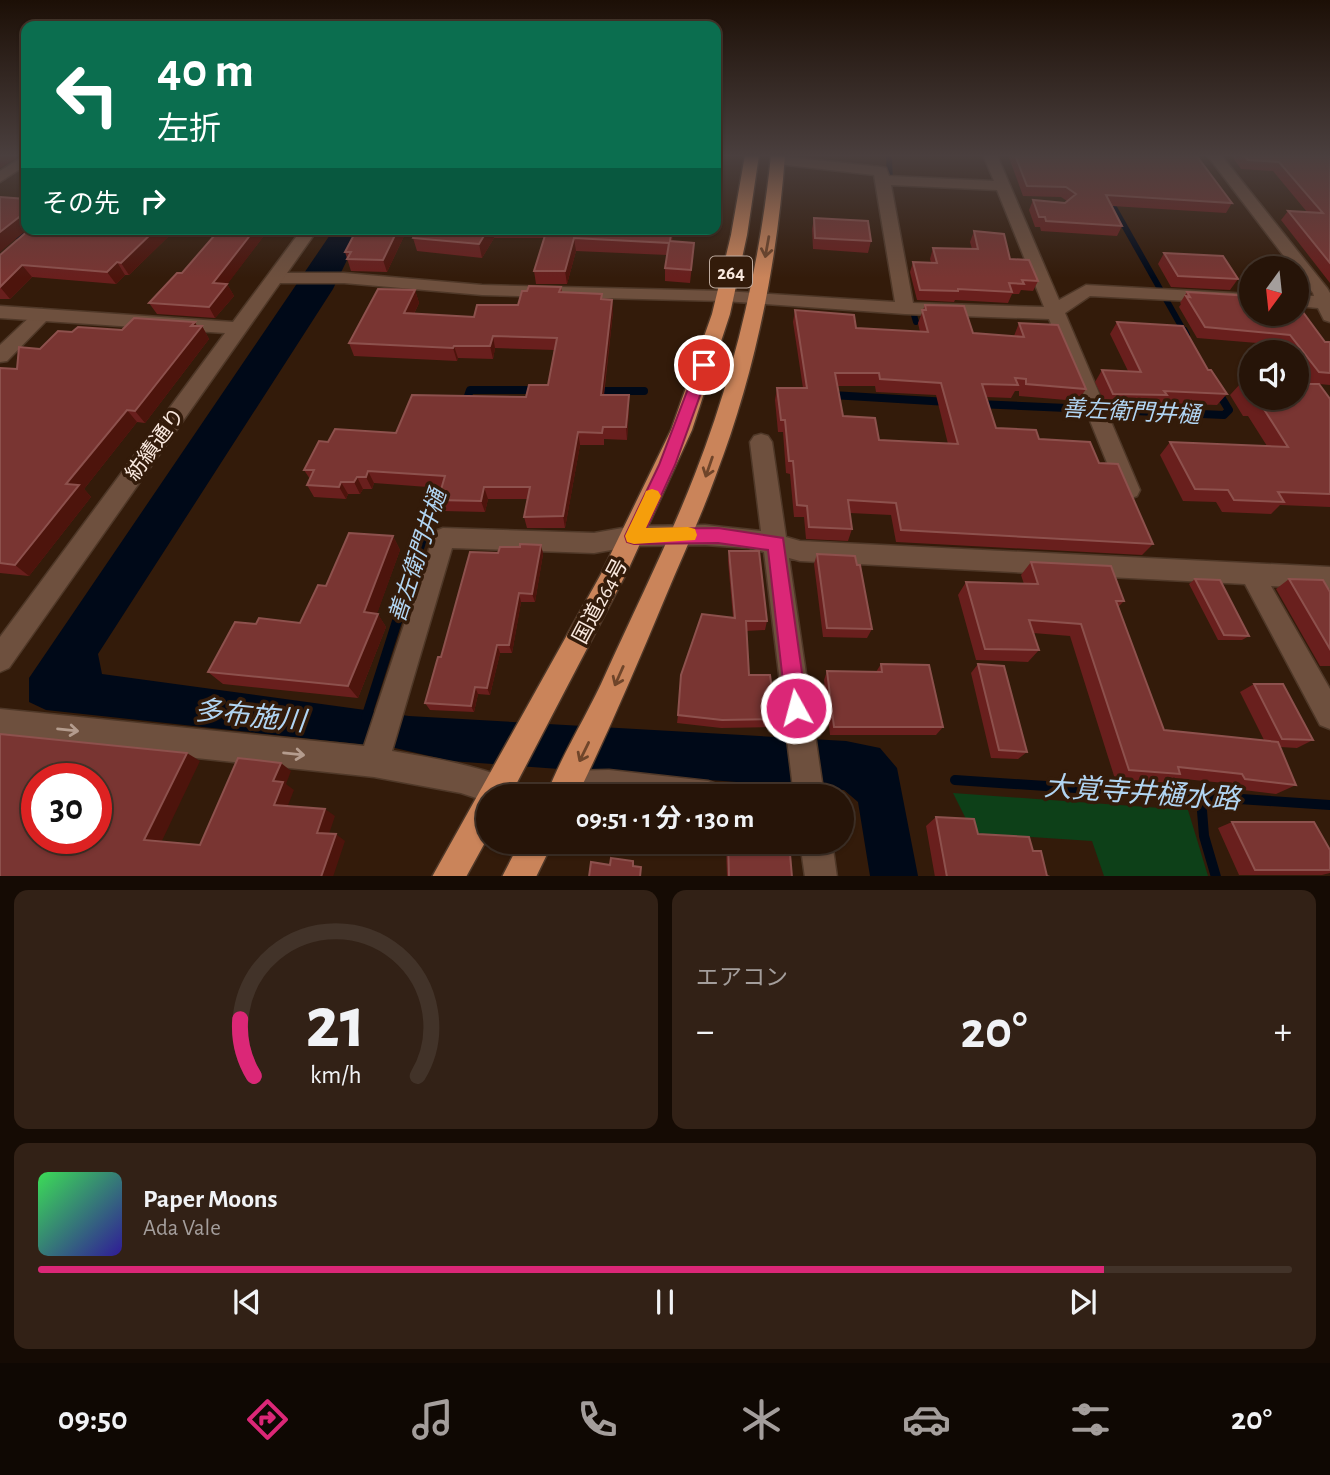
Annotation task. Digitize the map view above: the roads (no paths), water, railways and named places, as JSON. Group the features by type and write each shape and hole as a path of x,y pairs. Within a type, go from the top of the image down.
{"highway":[{"name":"国道264号","path":"502,784 634,536 667,465 695,393 724,296 746,196"},
{"name":"264","path":"568,784 601,717 706,474 733,394 756,299 774,196"},
{"name":"国道264号","path":"449,876 476,828"},
{"path":"519,876 530,854"}],"street":[{"path":"891,196 905,308"},
{"path":"1002,196 1011,197 1054,313 1140,516"},
{"path":"1246,196 1321,292 1328,307"},
{"name":"紡績通り","path":"0,659 306,235"},
{"path":"276,278 344,278 482,290 724,296 905,308 1054,313 1086,290 1239,298"},
{"path":"1309,303 1328,307"},
{"path":"0,312 239,328"},
{"path":"0,356 42,314"},
{"path":"761,442 777,544 807,784"},
{"path":"374,762 443,538 594,542 634,536 682,534 749,538 800,551 1162,567 1330,578"},
{"path":"1151,542 1162,567"},
{"path":"1252,573 1289,645 1330,715"},
{"path":"0,723 374,762 461,778 476,784"},
{"path":"818,854 821,876"}],"water":[{"name":"多布施川","path":"330,235 359,235 333,289 98,654 102,674 409,716 846,741 880,748 897,768 918,876 870,876 858,802 854,799 854,784 763,784 451,761 395,748 46,710 29,702 29,678"}],"waterway":[{"name":"善左衛門井樋","path":"1108,197 1185,333"},
{"path":"0,235 42,235"},
{"path":"914,315 916,322"},
{"name":"善左衛門井樋","path":"465,405 470,390 536,390"},
{"name":"善左衛門井樋","path":"595,391 644,391"},
{"name":"善左衛門井樋","path":"978,404 1224,415 1229,410 1218,392"},
{"name":"善左衛門井樋","path":"832,395 948,402"},
{"name":"善左衛門井樋","path":"414,567 442,480"},
{"name":"善左衛門井樋","path":"366,718 415,565"},
{"name":"大覚寺井樋水路","path":"955,780 1330,805"},
{"path":"1201,798 1204,836 1216,876"}]}
